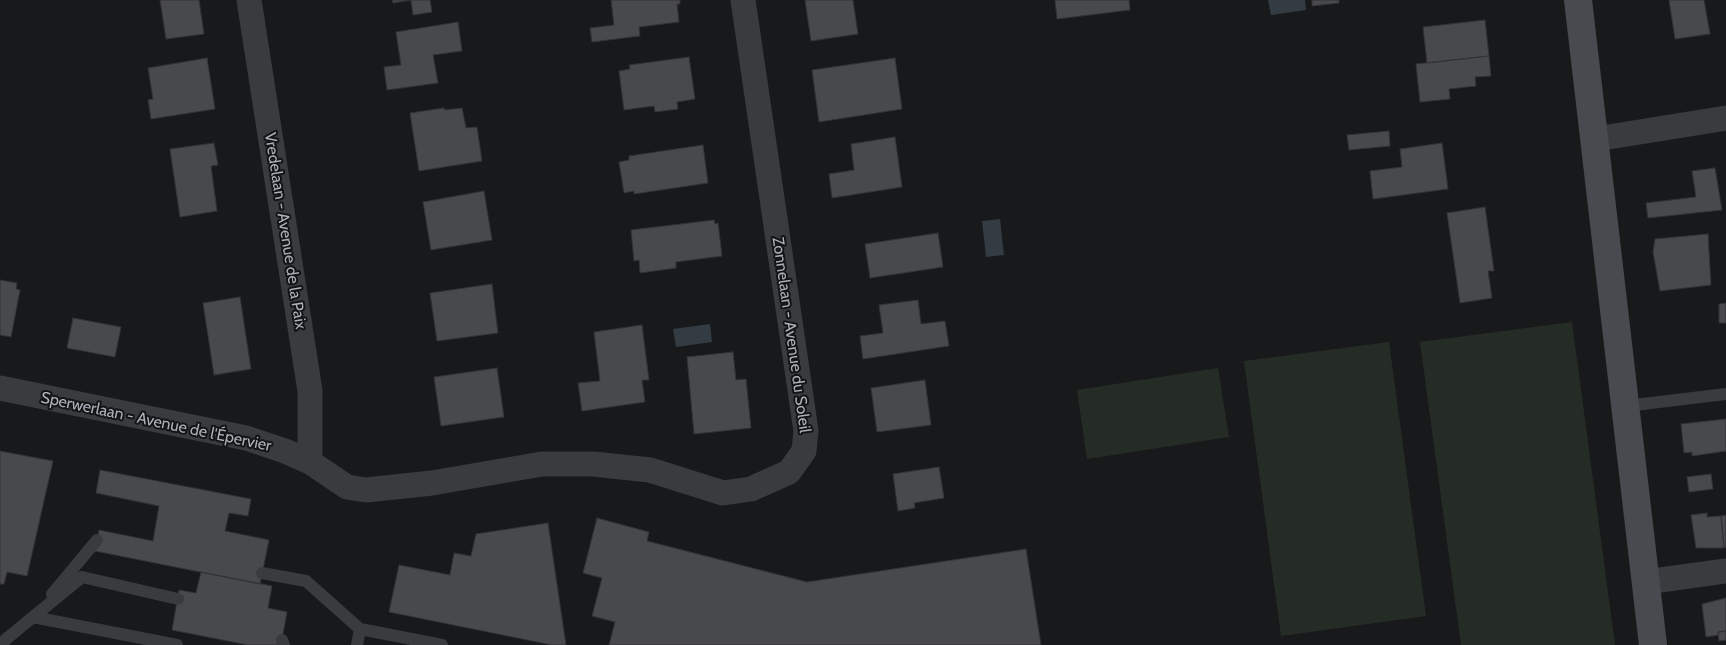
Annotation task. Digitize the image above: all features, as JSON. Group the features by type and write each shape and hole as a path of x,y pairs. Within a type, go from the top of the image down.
{"street":[{"name":"Vredelaan - Avenue de la Paix","path":"249,0 310,391 310,462"},
{"name":"Zonnelaan - Avenue du Soleil","path":"310,462 346,487 366,490 432,483 542,464 593,464 650,470 723,493 751,489 789,472 804,451 806,431 742,0"},
{"path":"1578,0 1596,139 1653,645"},
{"path":"1596,139 1726,118"},
{"name":"Sperwerlaan - Avenue de l'Épervier","path":"0,388 246,438 285,451 310,462"},
{"path":"1646,582 1726,572"}],"lane":[{"path":"1626,406 1726,394"},
{"path":"33,617 97,540"},
{"path":"262,573 306,581 360,629 442,645"},
{"path":"3,645 5,640 82,577 178,598"},
{"path":"33,617 177,645"},
{"path":"357,645 360,629"}],"shaded area":[{"path":"1268,0 1305,0 1306,10 1271,15"},
{"path":"1000,219 1004,255 986,257 982,221"},
{"path":"1572,322 1615,645 1461,645 1420,342"},
{"path":"710,324 712,342 676,347 673,329"},
{"path":"1389,342 1426,616 1281,636 1244,361"},
{"path":"1218,368 1229,437 1087,459 1077,390"}],"building":[{"path":"160,0 199,0 204,34 166,39"},
{"path":"392,0 411,0 393,3"},
{"path":"411,0 430,0 432,12 413,15"},
{"path":"611,0 680,0 680,4 677,4 679,22 639,27 640,36 592,42 590,28 614,25"},
{"path":"805,0 853,0 858,34 811,41"},
{"path":"1055,0 1129,0 1130,10 1057,19"},
{"path":"1312,0 1339,0 1339,3 1312,6"},
{"path":"1669,0 1704,0 1710,34 1675,39"},
{"path":"1485,20 1489,56 1427,63 1423,27"},
{"path":"458,22 462,51 433,55 438,83 387,90 384,67 401,65 396,32"},
{"path":"1489,56 1491,76 1475,77 1476,86 1449,89 1450,99 1420,102 1416,64"},
{"path":"689,57 695,99 677,102 678,109 655,112 654,106 624,110 619,71 630,69 629,65"},
{"path":"207,58 215,109 151,119 148,100 153,99 148,68"},
{"path":"895,58 902,109 819,122 812,70"},
{"path":"444,108 445,110 462,108 466,128 477,127 482,161 419,171 410,113"},
{"path":"1389,131 1390,146 1349,150 1347,135"},
{"path":"895,137 902,187 832,198 829,174 854,170 851,144"},
{"path":"214,143 218,165 211,166 217,211 180,217 170,149"},
{"path":"1442,143 1448,189 1373,199 1370,171 1402,167 1400,149"},
{"path":"703,145 708,183 634,194 634,191 624,193 619,162 629,160 629,156"},
{"path":"1715,168 1722,210 1648,218 1646,203 1696,197 1692,171"},
{"path":"484,191 492,240 431,250 423,202"},
{"path":"1485,207 1494,271 1488,271 1492,298 1460,303 1447,213"},
{"path":"714,220 715,224 718,223 722,256 676,262 676,268 640,273 639,260 634,261 631,230"},
{"path":"938,233 943,267 870,278 865,244"},
{"path":"1708,234 1711,285 1660,291 1653,252 1655,239"},
{"path":"0,280 17,283 16,289 20,290 11,337 0,335"},
{"path":"492,284 498,333 437,341 430,293"},
{"path":"240,297 251,369 214,375 203,303"},
{"path":"918,300 921,324 945,321 949,346 863,359 860,336 883,333 879,305"},
{"path":"1726,303 1726,323 1719,323 1719,304"},
{"path":"73,318 121,327 115,357 67,348"},
{"path":"642,325 649,380 642,380 645,402 582,411 578,383 600,381 594,332"},
{"path":"733,352 736,380 746,379 751,428 694,434 687,357"},
{"path":"497,368 504,417 441,426 434,377"},
{"path":"925,380 931,425 877,432 871,388"},
{"path":"1726,419 1726,451 1692,456 1692,452 1684,453 1681,424"},
{"path":"0,451 53,461 27,576 7,572 4,584 0,584"},
{"path":"939,467 944,498 914,503 915,508 898,511 893,474"},
{"path":"100,470 251,499 248,516 229,513 225,531 269,540 260,584 95,551 99,530 153,541 159,506 96,493"},
{"path":"1711,474 1713,489 1689,492 1687,477"},
{"path":"1707,513 1707,517 1721,516 1724,548 1696,548 1691,515"},
{"path":"1726,515 1726,547 1724,548 1721,516"},
{"path":"597,518 649,532 647,541 807,582 1026,549 1041,645 609,645 615,622 592,616 602,578 583,573"},
{"path":"548,523 566,645 552,645 389,612 399,565 450,575 454,553 471,556 476,534"},
{"path":"201,572 272,586 268,608 287,612 281,645 248,645 172,630 179,590 196,593"},
{"path":"1726,598 1726,631 1718,632 1719,635 1706,637 1702,604"},
{"path":"1726,631 1726,640 1719,641 1718,632"}]}
